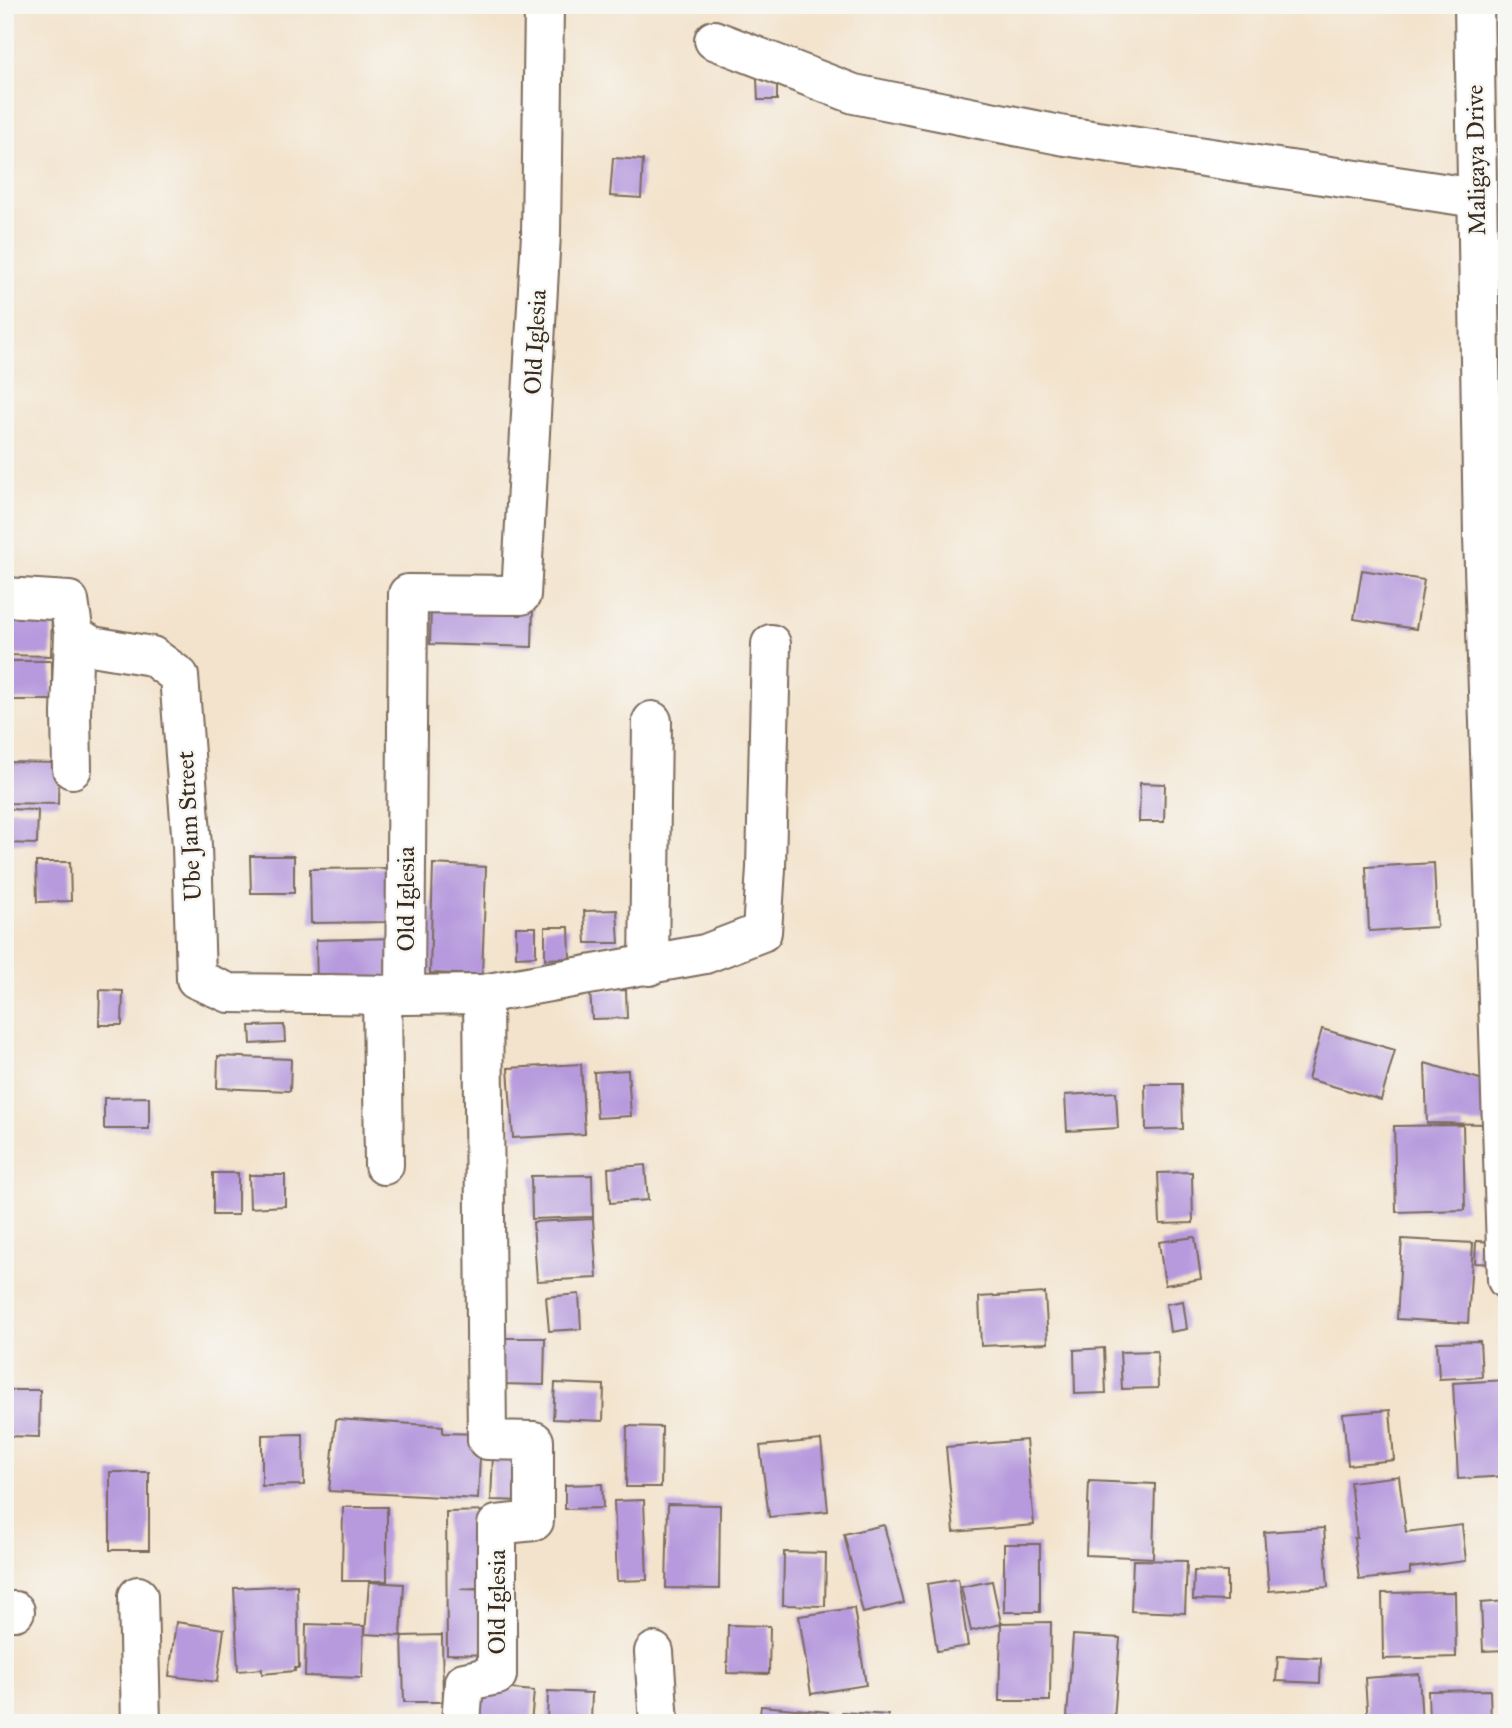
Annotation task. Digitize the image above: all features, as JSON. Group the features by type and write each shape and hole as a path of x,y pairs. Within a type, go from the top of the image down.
{"street":[{"name":"Old Iglesia","path":"393,995 408,594 521,595 541,233 544,5"},
{"name":"Maligaya Drive","path":"1474,5 1476,198 1492,257 1483,550 1505,1143 1507,1280"},
{"path":"714,40 854,94 1065,136 1476,198"},
{"path":"5,597 69,601 74,635 72,769"},
{"name":"Ube Jam Street","path":"74,635 92,646 152,656 179,676 192,846 196,979 229,993 393,995"},
{"path":"384,1165 393,995 483,994 649,966 705,954 762,932 771,644"},
{"path":"649,966 652,721"},
{"name":"Old Iglesia","path":"461,1723 464,1682 497,1675 497,1525 534,1521 534,1441 487,1440 483,994"},
{"path":"138,1596 142,1723"},
{"path":"654,1652 659,1723"}],"building":[{"path":"757,79 777,79 777,100 758,100"},
{"path":"613,158 643,160 641,198 610,196"},
{"path":"1362,570 1424,580 1416,629 1354,619"},
{"path":"431,605 533,609 532,647 430,644"},
{"path":"5,606 52,607 51,656 5,655"},
{"path":"5,661 52,661 52,700 5,700"},
{"path":"5,762 59,763 58,804 5,803"},
{"path":"1140,783 1165,784 1164,822 1139,822"},
{"path":"5,809 38,810 37,844 5,843"},
{"path":"250,856 294,856 294,893 251,893"},
{"path":"36,862 70,862 71,901 37,902"},
{"path":"1434,863 1437,927 1369,931 1366,867"},
{"path":"433,864 486,867 482,975 430,973"},
{"path":"388,868 389,922 311,923 310,869"},
{"path":"617,910 619,943 586,943 584,911"},
{"path":"516,927 536,927 536,956 516,957"},
{"path":"545,927 569,927 570,958 545,959"},
{"path":"397,938 398,987 317,988 316,940"},
{"path":"100,990 123,991 122,1025 99,1025"},
{"path":"626,990 627,1018 592,1019 590,991"},
{"path":"284,1025 285,1042 251,1044 250,1026"},
{"path":"1322,1029 1395,1050 1381,1100 1308,1079"},
{"path":"218,1056 291,1059 290,1091 217,1088"},
{"path":"1425,1063 1490,1082 1490,1124 1427,1123"},
{"path":"581,1064 585,1134 513,1138 508,1068"},
{"path":"628,1070 631,1116 597,1118 594,1072"},
{"path":"1145,1084 1182,1084 1183,1129 1146,1130"},
{"path":"1116,1092 1118,1128 1067,1131 1065,1095"},
{"path":"149,1097 149,1129 104,1129 104,1098"},
{"path":"1463,1125 1465,1210 1396,1212 1394,1126"},
{"path":"645,1165 648,1200 610,1203 608,1168"},
{"path":"1192,1172 1193,1223 1160,1224 1158,1173"},
{"path":"213,1173 238,1173 238,1215 213,1215"},
{"path":"249,1175 285,1175 285,1206 250,1208"},
{"path":"592,1175 593,1217 532,1219 531,1176"},
{"path":"593,1219 597,1278 537,1281 533,1222"},
{"path":"1195,1237 1201,1279 1165,1285 1159,1242"},
{"path":"1402,1239 1473,1243 1468,1323 1397,1319"},
{"path":"1476,1241 1497,1242 1496,1264 1475,1263"},
{"path":"1045,1293 1048,1343 981,1346 979,1297"},
{"path":"579,1294 581,1329 549,1331 546,1297"},
{"path":"1183,1301 1187,1329 1170,1332 1166,1304"},
{"path":"501,1338 545,1338 544,1385 500,1384"},
{"path":"1480,1341 1482,1377 1439,1379 1437,1342"},
{"path":"1104,1348 1106,1393 1075,1394 1074,1350"},
{"path":"1157,1351 1158,1388 1122,1389 1120,1352"},
{"path":"1507,1380 1507,1476 1458,1479 1453,1383"},
{"path":"555,1383 604,1385 603,1421 553,1419"},
{"path":"5,1390 40,1390 39,1437 5,1436"},
{"path":"1390,1410 1394,1460 1348,1465 1343,1414"},
{"path":"336,1419 443,1426 443,1433 481,1434 478,1499 329,1491"},
{"path":"627,1426 662,1427 661,1487 626,1487"},
{"path":"303,1434 304,1485 262,1486 262,1435"},
{"path":"821,1440 828,1511 769,1517 760,1446"},
{"path":"1026,1440 1034,1525 954,1532 946,1447"},
{"path":"493,1455 527,1457 524,1501 491,1500"},
{"path":"110,1472 149,1472 149,1550 110,1550"},
{"path":"1399,1476 1406,1532 1462,1525 1466,1561 1410,1568 1410,1574 1359,1580 1350,1482"},
{"path":"1089,1481 1155,1484 1153,1558 1086,1555"},
{"path":"602,1484 603,1508 565,1509 565,1485"},
{"path":"644,1500 647,1580 617,1581 614,1501"},
{"path":"668,1504 720,1505 719,1589 666,1588"},
{"path":"343,1507 387,1507 387,1581 342,1581"},
{"path":"491,1511 492,1587 460,1589 495,1590 493,1655 447,1654 446,1512"},
{"path":"884,1525 904,1603 863,1613 844,1534"},
{"path":"1324,1528 1328,1587 1269,1591 1264,1532"},
{"path":"1004,1544 1040,1544 1040,1612 1004,1612"},
{"path":"784,1552 826,1553 825,1606 783,1605"},
{"path":"1133,1560 1187,1561 1185,1613 1131,1611"},
{"path":"1194,1571 1227,1572 1227,1601 1193,1600"},
{"path":"958,1579 968,1646 937,1651 927,1584"},
{"path":"992,1581 1001,1623 1051,1622 1050,1701 999,1701 1001,1624 971,1631 961,1587"},
{"path":"369,1582 404,1584 401,1636 365,1634"},
{"path":"297,1585 299,1668 295,1668 295,1671 262,1674 262,1669 238,1671 234,1588"},
{"path":"1455,1592 1456,1657 1383,1659 1382,1593"},
{"path":"1507,1601 1507,1650 1483,1651 1481,1603"},
{"path":"854,1608 866,1685 811,1694 799,1616"},
{"path":"176,1622 224,1629 217,1682 169,1676"},
{"path":"306,1624 364,1626 362,1678 305,1676"},
{"path":"728,1625 770,1626 769,1674 727,1673"},
{"path":"442,1635 443,1702 404,1702 402,1636"},
{"path":"1073,1635 1120,1638 1114,1721 1067,1717"},
{"path":"1278,1656 1321,1658 1320,1683 1276,1681"},
{"path":"1419,1674 1422,1723 1368,1723 1365,1678"},
{"path":"475,1686 534,1691 531,1723 472,1723"},
{"path":"1490,1690 1491,1723 1429,1723 1428,1691"},
{"path":"548,1691 592,1693 591,1723 547,1723"},
{"path":"761,1706 828,1712 827,1723 759,1723"},
{"path":"842,1712 888,1715 888,1723 841,1723"}]}
